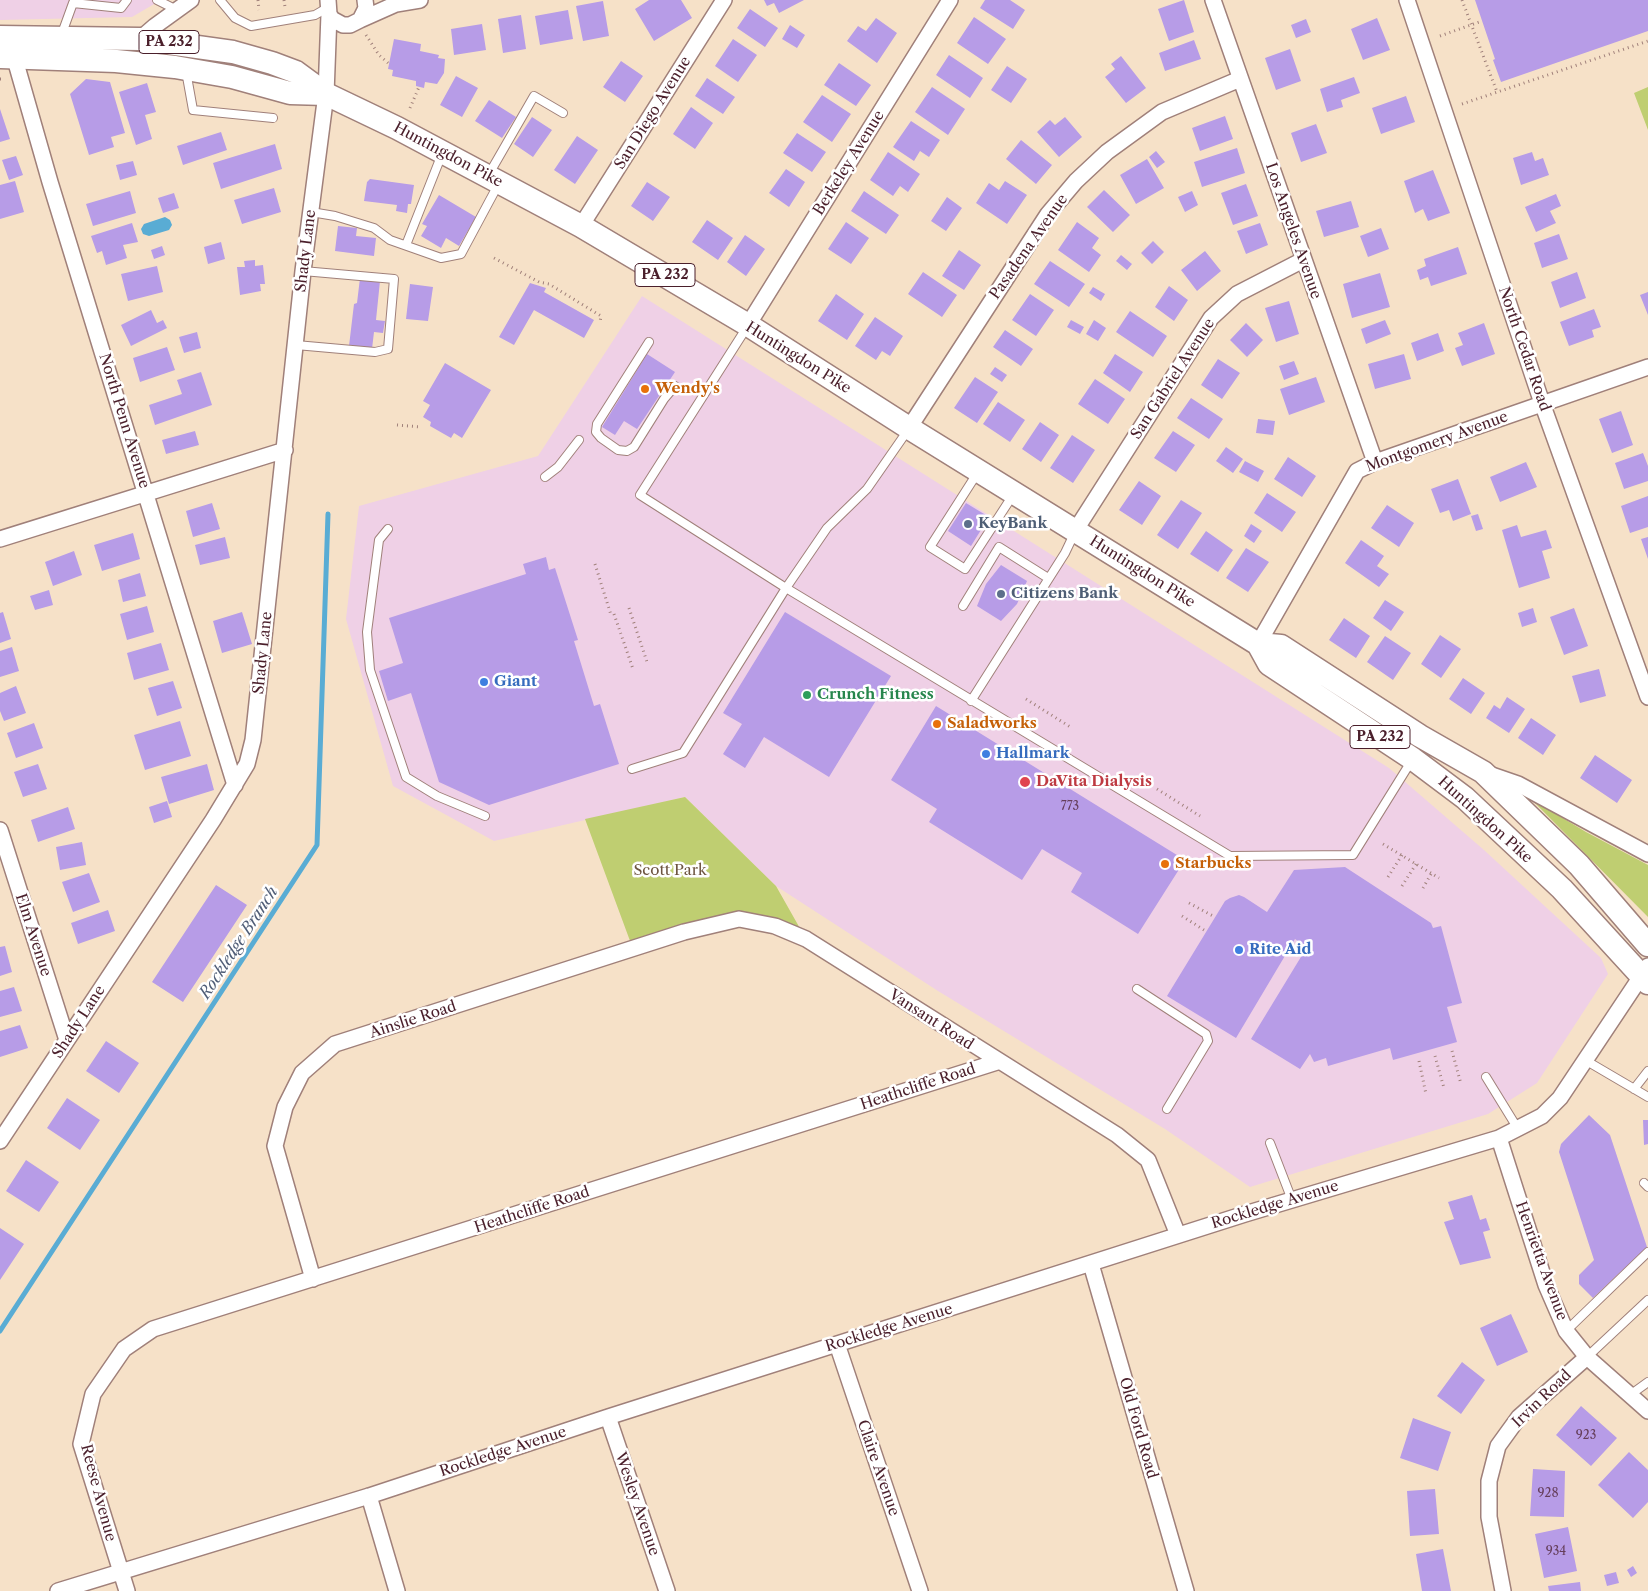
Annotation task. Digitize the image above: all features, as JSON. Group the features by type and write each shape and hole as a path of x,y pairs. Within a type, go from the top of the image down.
{"main road":[{"name":"Huntingdon Pike","path":"0,37 140,39 233,52 272,63 296,72 326,94 397,128 581,226 748,325 1075,532 1258,644 1281,646 1420,736 1483,772 1579,865 1648,945"},
{"name":"Huntingdon Pike","path":"7,57 116,61 185,69 232,77 290,93 326,94"},
{"name":"Huntingdon Pike","path":"1258,644 1269,664 1413,758 1465,798 1562,889 1646,975"}],"street":[{"path":"140,39 191,0"},
{"path":"358,26 366,8 366,0"},
{"path":"328,55 358,26 390,2 420,0"},
{"name":"San Diego Avenue","path":"581,226 724,0"},
{"name":"Berkeley Avenue","path":"748,325 950,0"},
{"name":"Los Angeles Avenue","path":"1212,0 1375,462"},
{"name":"North Cedar Road","path":"1407,0 1542,403 1648,696"},
{"path":"328,8 337,23 358,26"},
{"name":"Shady Lane","path":"0,1141 247,764 253,740 303,270 326,94 328,8"},
{"name":"North Penn Avenue","path":"7,57 50,182 235,785"},
{"name":"Pasadena Avenue","path":"909,428 1048,214 1076,181 1107,152 1162,112 1240,79"},
{"name":"San Gabriel Avenue","path":"1075,532 1211,318 1237,294 1303,260"},
{"name":"Montgomery Avenue","path":"1258,644 1357,471 1375,462 1648,367"},
{"path":"0,539 284,450"},
{"path":"1483,772 1518,784 1648,854"},
{"name":"Elm Avenue","path":"0,830 67,1040"},
{"name":"Vansant Road","path":"739,919 775,926 806,939 997,1062 1117,1136 1148,1160 1178,1235"},
{"name":"Ainslie Road","path":"313,1279 275,1146 285,1106 302,1073 335,1044 684,932 739,919"},
{"name":"Rockledge Avenue","path":"58,1591 369,1496 608,1417 1178,1235 1499,1138 1542,1116 1551,1107 1646,975"},
{"name":"Heathcliffe Road","path":"93,1394 124,1350 153,1329 997,1062"},
{"name":"Henrietta Avenue","path":"1499,1138 1546,1285 1566,1331 1587,1356 1648,1411"},
{"name":"Old Ford Road","path":"1091,1264 1186,1591"},
{"name":"Claire Avenue","path":"837,1344 920,1591"},
{"name":"Irvin Road","path":"1502,1591 1489,1518 1489,1481 1498,1446 1519,1417 1587,1356"},
{"name":"Reese Avenue","path":"93,1394 82,1444 127,1591"},
{"name":"Wesley Avenue","path":"608,1417 667,1591"},
{"path":"369,1496 397,1591"}],"lane":[{"path":"61,37 72,3 121,8 127,0"},
{"path":"157,0 177,10"},
{"path":"220,0 235,18 251,26 315,15 328,8"},
{"path":"185,69 193,110 273,118"},
{"path":"311,212 335,216 374,228 390,240 441,258 460,254 534,96 563,113"},
{"path":"406,245 443,152"},
{"path":"296,345 375,352 388,349 394,279 303,270"},
{"path":"748,325 640,495 786,588 1230,856 1353,855 1413,758"},
{"path":"649,342 596,424 596,432 618,450 626,451 634,447 664,399 675,386"},
{"path":"632,769 683,753 786,588 827,528 867,489 909,428"},
{"path":"545,477 558,467 579,440"},
{"path":"979,470 930,547 965,569 1014,493"},
{"path":"388,529 379,540 366,632 370,670 406,777 437,796 485,816"},
{"path":"971,701 1075,532"},
{"path":"962,606 999,547 1048,578"},
{"path":"1137,989 1206,1034 1208,1041 1167,1109"},
{"path":"1585,1060 1648,1097"},
{"path":"1634,1089 1648,1071"},
{"path":"1486,1077 1518,1129"},
{"path":"1270,1143 1292,1200"},
{"path":"1566,1331 1648,1252"},
{"path":"1587,1356 1648,1300"},
{"path":"1630,1395 1648,1382"}],"path":[{"path":"258,0 260,10"},
{"path":"284,0 285,7"},
{"path":"1462,0 1497,92"},
{"path":"1440,36 1482,21"},
{"path":"358,26 388,63"},
{"path":"1462,104 1648,41"},
{"path":"410,108 419,87"},
{"path":"494,258 539,282 549,284 601,316 600,322"},
{"path":"397,425 421,427"},
{"path":"595,564 633,669"},
{"path":"629,608 648,665"},
{"path":"1026,700 1072,728"},
{"path":"1157,789 1200,816"},
{"path":"1382,844 1439,878"},
{"path":"1388,877 1402,855"},
{"path":"1402,886 1416,864"},
{"path":"1423,888 1432,874"},
{"path":"1190,903 1213,916"},
{"path":"1182,916 1204,930"},
{"path":"1452,1050 1461,1084"},
{"path":"1435,1056 1444,1088"},
{"path":"1419,1061 1426,1094"}],"shaded area":[{"path":"0,0 161,0 132,17 0,20"},
{"path":"642,296 1389,768 1484,850 1601,958 1608,974 1537,1083 1488,1114 1250,1187 1165,1129 938,991 776,886 685,797 494,841 393,786 346,619 359,506 538,456"}],"green space":[{"path":"1648,87 1648,130 1634,93"},
{"name":"Scott Park","path":"685,797 776,886 806,939 739,919 633,949 585,819"},
{"path":"1531,799 1586,832 1648,865 1648,917"}],"water":[{"path":"165,217 170,220 172,225 169,230 149,236 143,234 141,229 144,224"}],"building":[{"path":"649,0 681,0 692,18 654,41 635,9"},
{"path":"764,0 804,0 779,13 774,3 767,6"},
{"path":"985,0 1010,0 1025,10 1013,29 980,8"},
{"path":"1184,0 1194,32 1169,41 1158,9"},
{"path":"1475,0 1648,0 1648,31 1501,82"},
{"path":"603,1 609,36 583,41 576,6"},
{"path":"750,9 778,28 765,47 737,28"},
{"path":"568,10 573,39 540,45 535,16"},
{"path":"521,15 526,49 503,53 498,19"},
{"path":"974,17 1006,39 988,64 957,43"},
{"path":"876,18 897,33 877,63 847,41 858,26 866,31"},
{"path":"1377,18 1390,50 1363,60 1351,29"},
{"path":"1306,19 1311,32 1296,38 1291,25"},
{"path":"482,24 486,50 454,55 451,29"},
{"path":"790,25 805,35 797,48 782,39"},
{"path":"394,39 421,44 420,51 439,55 438,58 445,59 444,73 437,84 425,82 424,88 416,86 416,81 392,76 393,70 388,69"},
{"path":"733,39 757,55 738,82 715,66"},
{"path":"1194,40 1201,59 1165,71 1159,53"},
{"path":"1290,49 1301,81 1276,90 1265,58"},
{"path":"949,55 983,78 970,98 936,75"},
{"path":"1121,56 1146,88 1126,103 1105,77 1115,69 1111,64"},
{"path":"621,61 643,76 625,102 603,87"},
{"path":"839,63 871,85 856,106 824,85"},
{"path":"1007,66 1027,79 1011,103 991,90"},
{"path":"456,76 478,88 462,117 440,105"},
{"path":"1354,77 1360,93 1341,100 1343,107 1327,112 1320,89"},
{"path":"707,78 735,97 723,114 695,96"},
{"path":"86,79 110,82 125,133 111,137 114,147 89,155 70,94"},
{"path":"147,83 156,112 145,115 152,139 136,145 119,92"},
{"path":"932,87 965,109 948,135 915,112"},
{"path":"822,95 851,114 832,142 803,122"},
{"path":"1406,96 1415,122 1381,134 1372,108"},
{"path":"489,100 516,117 502,138 475,121"},
{"path":"691,107 713,123 695,149 673,134"},
{"path":"0,109 10,139 0,142"},
{"path":"1225,116 1233,139 1200,151 1192,128"},
{"path":"532,117 552,130 533,157 514,144"},
{"path":"1065,117 1082,137 1059,157 1037,132 1050,120 1055,125"},
{"path":"911,121 940,140 929,157 920,151 914,161 893,147"},
{"path":"1316,124 1327,153 1301,162 1291,133"},
{"path":"221,132 227,150 183,165 177,146"},
{"path":"797,133 826,152 812,172 783,153"},
{"path":"577,136 598,150 575,184 554,170"},
{"path":"1021,140 1052,165 1036,184 1006,159"},
{"path":"275,144 282,169 221,189 213,163"},
{"path":"1237,148 1245,173 1202,187 1194,162"},
{"path":"1156,151 1165,162 1157,168 1149,157"},
{"path":"888,152 920,174 908,192 900,186 893,196 870,180"},
{"path":"1532,152 1535,161 1543,158 1549,175 1521,185 1513,158"},
{"path":"16,156 23,175 9,180 2,160"},
{"path":"1147,159 1164,188 1136,204 1120,175"},
{"path":"133,161 137,175 120,180 116,165"},
{"path":"786,169 805,182 789,207 769,193"},
{"path":"1433,170 1450,213 1428,221 1423,209 1415,213 1404,181"},
{"path":"370,179 414,185 411,204 408,204 407,213 396,211 397,205 364,201 367,182"},
{"path":"15,181 24,212 0,219 0,185"},
{"path":"1005,181 1027,195 1007,224 976,203 989,183 999,190"},
{"path":"647,182 670,197 653,221 631,206"},
{"path":"1246,184 1258,216 1233,225 1221,193"},
{"path":"274,188 281,212 242,224 234,200"},
{"path":"1104,190 1130,215 1113,232 1087,207"},
{"path":"130,191 136,213 93,226 86,204"},
{"path":"864,191 899,215 886,234 851,211"},
{"path":"1192,191 1198,205 1185,212 1178,197"},
{"path":"174,193 179,208 163,213 158,198"},
{"path":"1556,194 1561,206 1550,211 1556,223 1536,232 1525,207"},
{"path":"439,195 476,217 459,246 446,238 441,248 421,236 427,226 422,224"},
{"path":"947,197 962,208 946,231 931,221"},
{"path":"1351,201 1359,227 1324,237 1316,211"},
{"path":"707,220 733,238 718,260 692,242"},
{"path":"846,222 869,238 851,264 828,249"},
{"path":"1077,222 1099,238 1092,248 1101,255 1089,272 1058,250"},
{"path":"132,223 138,242 123,245 127,258 106,265 102,251 97,253 91,236"},
{"path":"1260,223 1268,245 1246,254 1237,231"},
{"path":"338,226 357,228 356,236 376,238 374,256 335,251"},
{"path":"1381,228 1389,249 1368,257 1360,236"},
{"path":"1559,234 1568,259 1542,268 1534,243"},
{"path":"745,235 765,249 746,276 727,262"},
{"path":"1153,241 1164,252 1152,264 1141,253"},
{"path":"221,242 225,259 208,264 204,247"},
{"path":"162,246 165,255 154,259 151,250"},
{"path":"1458,247 1467,274 1431,286 1428,277 1420,280 1417,270 1426,266 1424,259"},
{"path":"959,250 981,265 964,290 942,276"},
{"path":"1205,251 1221,271 1197,291 1181,270"},
{"path":"1121,255 1132,264 1127,270 1116,261"},
{"path":"255,260 255,266 263,265 265,284 260,284 261,291 240,295 237,267 245,267 244,261"},
{"path":"1050,261 1085,284 1069,307 1034,284"},
{"path":"157,266 163,292 128,301 121,274"},
{"path":"923,272 957,295 942,317 908,294"},
{"path":"1577,272 1586,298 1560,308 1551,282"},
{"path":"1380,273 1390,307 1352,318 1343,284"},
{"path":"360,278 380,281 376,320 385,321 383,333 374,332 372,349 349,346 354,304 357,303"},
{"path":"530,283 546,288 544,292 594,320 584,338 534,310 514,345 499,337"},
{"path":"410,284 433,287 428,321 406,319"},
{"path":"1169,286 1188,300 1174,321 1155,307"},
{"path":"1093,287 1105,294 1101,301 1089,293"},
{"path":"1648,292 1648,315 1640,295"},
{"path":"836,294 864,314 847,340 818,321"},
{"path":"1030,294 1054,310 1036,336 1012,320"},
{"path":"1289,301 1299,334 1276,342 1265,308"},
{"path":"1594,309 1601,327 1592,330 1594,337 1569,346 1560,322"},
{"path":"151,310 157,323 163,320 167,328 131,346 121,325"},
{"path":"1130,311 1167,336 1153,357 1116,332"},
{"path":"875,317 903,336 890,356 882,351 876,360 855,346"},
{"path":"1071,320 1084,327 1080,334 1067,327"},
{"path":"1094,320 1106,328 1098,341 1086,334"},
{"path":"1385,320 1391,334 1366,344 1361,329"},
{"path":"1246,323 1263,340 1247,357 1230,340"},
{"path":"1484,323 1495,354 1462,366 1455,348 1463,345 1458,333"},
{"path":"1005,330 1033,349 1021,366 993,347"},
{"path":"197,332 201,348 184,353 179,337"},
{"path":"1438,333 1444,351 1417,361 1411,343"},
{"path":"167,347 175,370 140,382 133,358"},
{"name":"Wendy's","path":"647,354 675,372 637,429 624,421 615,435 602,427"},
{"path":"1115,354 1143,372 1130,392 1103,373"},
{"path":"1404,354 1411,379 1375,389 1368,364"},
{"path":"1218,359 1240,373 1222,399 1201,385"},
{"path":"1294,361 1299,374 1284,380 1279,366"},
{"path":"445,363 491,390 462,438 454,433 451,438 430,426 431,422 423,417 430,405 423,401"},
{"path":"995,367 1007,375 1002,382 990,374"},
{"path":"201,372 212,405 155,425 149,405 182,394 177,380"},
{"path":"975,377 998,392 977,423 954,408"},
{"path":"1316,377 1325,402 1289,415 1280,389"},
{"path":"1095,379 1125,399 1108,424 1078,404"},
{"path":"1191,398 1223,419 1209,439 1177,418"},
{"path":"998,402 1025,420 1010,442 983,424"},
{"path":"1621,411 1633,445 1612,453 1599,419"},
{"path":"1258,419 1275,421 1273,435 1256,433"},
{"path":"1040,422 1059,435 1041,462 1022,449"},
{"path":"195,431 199,445 166,454 162,440"},
{"path":"1173,431 1195,445 1176,472 1154,458"},
{"path":"1072,435 1095,450 1073,483 1050,468"},
{"path":"1226,447 1243,459 1233,473 1216,461"},
{"path":"1643,453 1648,466 1648,481 1624,489 1615,463"},
{"path":"1288,457 1316,476 1302,497 1274,479"},
{"path":"1245,461 1264,471 1258,482 1239,472"},
{"path":"1526,462 1537,487 1500,502 1490,477"},
{"path":"1458,479 1471,514 1453,521 1449,510 1440,513 1431,489"},
{"path":"1139,481 1161,496 1142,525 1119,510"},
{"path":"1267,493 1296,512 1282,532 1254,513"},
{"path":"1648,496 1648,527 1630,533 1621,506"},
{"path":"1181,500 1202,513 1178,549 1157,535"},
{"path":"212,503 220,529 193,537 186,511"},
{"name":"KeyBank","path":"966,503 989,517 971,546 948,531"},
{"path":"1387,505 1414,523 1399,547 1371,528"},
{"path":"1478,514 1483,529 1476,531 1471,516"},
{"path":"1251,524 1262,531 1254,543 1244,536"},
{"path":"1517,525 1521,537 1546,530 1552,548 1542,551 1550,578 1519,588 1502,530"},
{"path":"1206,531 1233,550 1218,572 1190,554"},
{"path":"133,533 140,559 102,571 94,545"},
{"path":"225,537 230,558 200,565 195,545"},
{"path":"1648,537 1648,559 1641,539"},
{"path":"1361,540 1384,556 1377,566 1389,574 1379,587 1345,563"},
{"path":"1246,548 1269,562 1248,592 1226,578"},
{"path":"74,551 82,575 53,586 45,562"},
{"name":"Giant","path":"546,557 549,570 555,568 578,640 574,641 594,706 600,704 619,764 489,805 439,782 411,693 388,701 379,671 403,663 389,618 526,574 523,564"},
{"name":"Citizens Bank","path":"1001,565 1027,581 1017,604 1001,621 977,606 986,584"},
{"path":"140,573 146,596 123,602 118,580"},
{"path":"49,590 53,605 35,610 30,596"},
{"path":"1385,600 1404,612 1391,631 1373,618"},
{"path":"147,606 154,632 127,640 120,614"},
{"path":"1533,608 1537,622 1522,627 1518,613"},
{"path":"1574,608 1588,646 1564,655 1550,617"},
{"path":"3,612 11,639 0,643 0,613"},
{"path":"242,612 252,644 222,653 213,621"},
{"name":"Crunch Fitness","path":"785,612 891,676 829,777 764,737 745,768 723,754 742,724 723,713"},
{"path":"1344,618 1370,636 1356,658 1329,640"},
{"path":"1440,635 1461,649 1441,678 1421,664"},
{"path":"1385,636 1411,653 1393,680 1367,662"},
{"path":"161,643 169,670 134,680 127,653"},
{"path":"12,647 19,671 0,677 0,651"},
{"path":"1599,669 1606,696 1580,703 1572,676"},
{"path":"1463,678 1485,693 1471,714 1449,699"},
{"path":"173,681 182,708 157,716 148,688"},
{"path":"16,686 26,713 4,721 0,711 0,693"},
{"path":"1507,697 1525,709 1509,733 1486,718 1494,705 1500,709"},
{"path":"936,706 1185,860 1138,934 1071,892 1082,873 1042,849 1022,880 929,822 937,809 891,780"},
{"path":"1531,718 1556,735 1543,755 1518,738"},
{"path":"180,721 191,756 145,770 134,735"},
{"path":"34,723 43,748 16,758 7,733"},
{"path":"1595,755 1632,780 1617,803 1580,778"},
{"path":"38,764 47,789 23,797 14,772"},
{"path":"207,764 214,790 169,804 161,777"},
{"path":"167,801 172,817 154,823 149,807"},
{"path":"68,807 75,829 38,842 31,820"},
{"path":"82,842 86,865 60,870 56,847"},
{"path":"1345,867 1431,923 1433,928 1441,926 1462,1003 1447,1007 1457,1042 1393,1060 1390,1048 1328,1066 1326,1058 1314,1062 1310,1054 1300,1069 1251,1039 1307,947 1295,939 1236,1038 1167,996 1225,901 1239,895 1267,912 1294,870"},
{"path":"89,873 100,902 73,912 62,882"},
{"path":"216,885 247,905 183,1002 152,982"},
{"path":"108,910 115,931 78,944 71,923"},
{"path":"5,946 12,972 0,976 0,947"},
{"path":"14,987 22,1011 0,1017 0,991"},
{"path":"20,1025 28,1048 0,1057 0,1031"},
{"path":"106,1041 139,1063 119,1093 86,1071"},
{"path":"67,1098 100,1120 80,1150 47,1128"},
{"path":"1589,1115 1610,1135 1647,1247 1593,1298 1579,1284 1579,1275 1594,1260 1559,1152 1561,1144"},
{"path":"1643,1120 1648,1120 1648,1144 1644,1145"},
{"path":"26,1160 59,1182 39,1212 6,1191"},
{"path":"1472,1195 1480,1220 1486,1218 1490,1230 1483,1232 1491,1258 1460,1265 1444,1222 1454,1219 1448,1202"},
{"path":"0,1228 24,1244 0,1280"},
{"path":"1511,1314 1528,1352 1497,1366 1480,1328"},
{"path":"1462,1362 1485,1380 1461,1414 1437,1396"},
{"path":"1581,1406 1617,1438 1591,1466 1556,1435"},
{"path":"1413,1418 1451,1432 1438,1471 1400,1458"},
{"path":"1629,1452 1648,1470 1648,1502 1633,1518 1598,1485"},
{"path":"1533,1469 1565,1471 1564,1517 1530,1516"},
{"path":"1435,1489 1439,1534 1410,1536 1407,1491"},
{"path":"1568,1527 1577,1571 1544,1578 1535,1534"},
{"path":"1443,1549 1451,1591 1422,1591 1416,1554"},
{"path":"1633,1566 1637,1573 1631,1577 1627,1570"},
{"path":"1616,1572 1619,1583 1607,1586 1604,1575"},
{"path":"1580,1582 1581,1591 1549,1591 1548,1586"}],"waterway":[{"name":"Rockledge Branch","path":"0,1331 317,845 328,514"}],"place":[{"name":"Wendy's","path":"645,389"},
{"name":"KeyBank","path":"968,524"},
{"name":"Citizens Bank","path":"1001,594"},
{"name":"Giant","path":"484,682"},
{"name":"Crunch Fitness","path":"807,695"},
{"name":"Saladworks","path":"937,724"},
{"name":"Hallmark","path":"986,754"},
{"name":"DaVita Dialysis","path":"1025,782"},
{"name":"Starbucks","path":"1165,864"},
{"name":"Rite Aid","path":"1239,950"}]}
